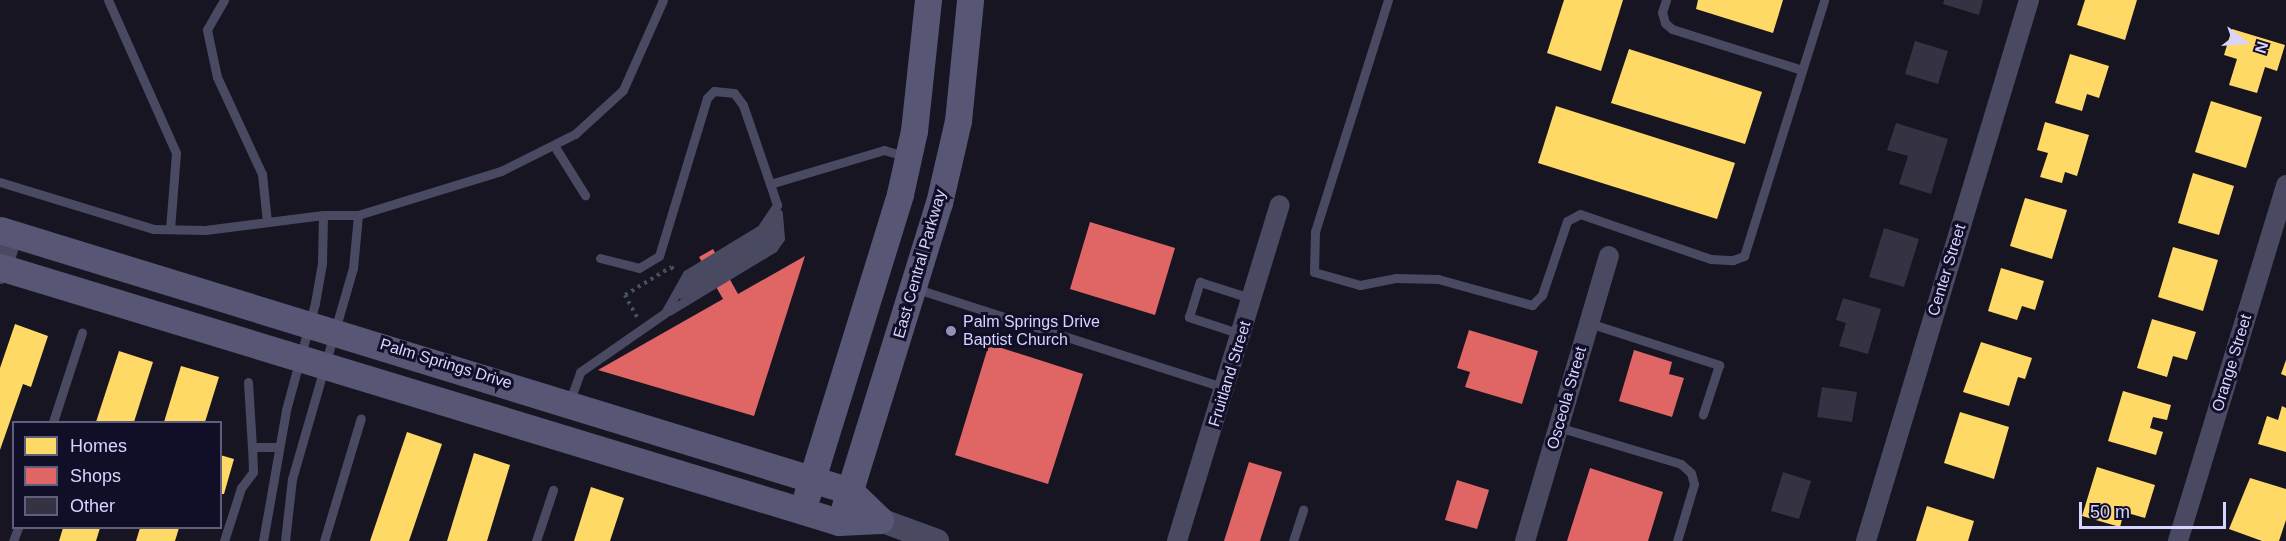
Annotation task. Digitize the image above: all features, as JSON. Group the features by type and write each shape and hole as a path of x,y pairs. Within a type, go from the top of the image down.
{"main road":[{"path":"802,510 908,158 928,0"},
{"name":"East Central Parkway","path":"839,522 914,288 958,121 970,0"},
{"name":"Palm Springs Drive","path":"6,232 323,326 812,478 850,491 880,520"},
{"name":"Palm Springs Drive","path":"1,269 313,360 839,522 880,520"}],"street":[{"name":"Center Street","path":"1866,541 2029,0"},
{"name":"Orange Street","path":"2178,541 2286,186"},
{"name":"Fruitland Street","path":"1177,541 1226,388 1280,205"},
{"path":"1,269 6,232"},
{"name":"Osceola Street","path":"1525,541 1609,256"},
{"name":"Palm Springs Drive","path":"880,520 937,541"}],"lane":[{"path":"108,0 176,153 170,229"},
{"path":"224,0 207,30 217,76 261,174 267,222"},
{"path":"0,182 154,229 205,230 323,215 358,215 501,171 555,147 575,134 623,90 663,0"},
{"path":"1388,0 1315,231 1312,252 1314,272 1360,285 1396,278 1438,279 1532,305 1542,295 1567,221 1580,214 1711,259 1733,260 1744,256 1824,0"},
{"path":"1666,0 1662,12 1665,23 1672,29 1802,70"},
{"path":"569,403 580,372 665,313 766,255 780,238 777,209 770,184 743,105 734,93 714,91 707,98 659,256 639,268 600,258"},
{"path":"555,147 585,195"},
{"path":"770,184 884,150 908,158"},
{"path":"665,313 697,267 761,229 777,209"},
{"path":"285,541 313,360 323,326 323,215"},
{"path":"263,541 279,443 313,360 323,326 353,268 358,215"},
{"path":"676,296 768,243 779,224"},
{"path":"1242,335 1189,317 1200,282 1253,299"},
{"path":"914,288 1226,388"},
{"path":"1589,323 1719,365 1703,414"},
{"path":"53,421 82,333"},
{"path":"224,541 241,488 253,472 248,382"},
{"path":"324,541 361,418"},
{"path":"1558,427 1681,464 1691,473 1694,484 1677,541"},
{"path":"252,447 300,443"},
{"path":"536,541 553,489"},
{"path":"1293,541 1303,510"}],"building: Homes":[{"path":"1564,0 1623,0 1601,71 1547,53"},
{"path":"1698,0 1783,0 1773,33 1696,9"},
{"path":"2085,0 2137,0 2125,40 2077,25"},
{"path":"2232,29 2285,45 2277,71 2265,67 2257,93 2229,85 2237,59 2224,55"},
{"path":"1629,49 1762,92 1745,144 1611,103"},
{"path":"2070,54 2109,66 2099,98 2087,94 2082,111 2055,103"},
{"path":"2211,101 2262,117 2246,168 2195,152"},
{"path":"1556,106 1735,163 1717,219 1538,163"},
{"path":"2045,122 2089,135 2077,176 2065,172 2062,183 2040,177 2048,153 2037,150"},
{"path":"2193,173 2234,186 2219,235 2178,223"},
{"path":"2025,198 2067,210 2052,259 2010,246"},
{"path":"2173,247 2218,260 2203,311 2158,297"},
{"path":"2001,268 2044,281 2035,310 2022,306 2017,320 1988,311"},
{"path":"2152,319 2196,332 2187,360 2173,356 2167,377 2137,368"},
{"path":"15,324 48,336 31,387 23,384 0,450 0,368"},
{"path":"1981,342 2032,358 2025,379 2018,377 2009,406 1963,392"},
{"path":"119,351 153,362 134,421 96,421"},
{"path":"2286,360 2286,376 2281,374"},
{"path":"181,366 219,377 205,421 164,421"},
{"path":"2123,391 2171,405 2167,420 2153,417 2150,428 2163,432 2156,455 2108,441"},
{"path":"2282,406 2286,408 2286,452 2258,444 2267,416 2278,420"},
{"path":"1960,412 2009,427 1994,479 1944,463"},
{"path":"407,432 442,444 409,541 370,541"},
{"path":"474,453 510,465 487,541 447,541"},
{"path":"222,456 234,459 224,494 222,494"},
{"path":"2097,467 2155,485 2145,518 2124,512 2120,527 2082,516"},
{"path":"2250,478 2286,489 2286,520 2279,541 2262,541 2229,529"},
{"path":"591,487 624,498 610,541 574,541"},
{"path":"1927,506 1974,521 1968,541 1916,541"},
{"path":"63,529 100,529 96,541 59,541"},
{"path":"140,529 179,529 175,541 136,541"}],"building: Shops":[{"path":"1090,222 1175,248 1155,315 1070,289"},
{"path":"713,249 738,294 805,256 754,416 598,370 723,299 699,257"},
{"path":"1469,330 1538,351 1522,404 1465,387 1470,372 1457,368"},
{"path":"989,344 1083,374 1048,484 955,455"},
{"path":"1634,350 1672,362 1669,374 1684,378 1672,417 1619,401"},
{"path":"1249,462 1282,472 1260,541 1224,541"},
{"path":"1590,468 1663,492 1648,541 1567,541"},
{"path":"1457,480 1489,490 1477,529 1445,520"}],"building: Other":[{"path":"1944,0 1983,0 1979,15 1943,4"},
{"path":"1915,41 1948,51 1938,84 1905,74"},
{"path":"1896,123 1948,139 1931,194 1899,184 1908,156 1887,150"},
{"path":"1884,228 1919,239 1904,287 1869,277"},
{"path":"1843,298 1881,309 1868,354 1839,346 1846,323 1836,320"},
{"path":"1822,387 1857,392 1852,422 1817,417"},
{"path":"1783,472 1811,481 1799,519 1771,511"}],"place":[{"name":"Palm Springs Drive Baptist Church","path":"951,331"}]}
